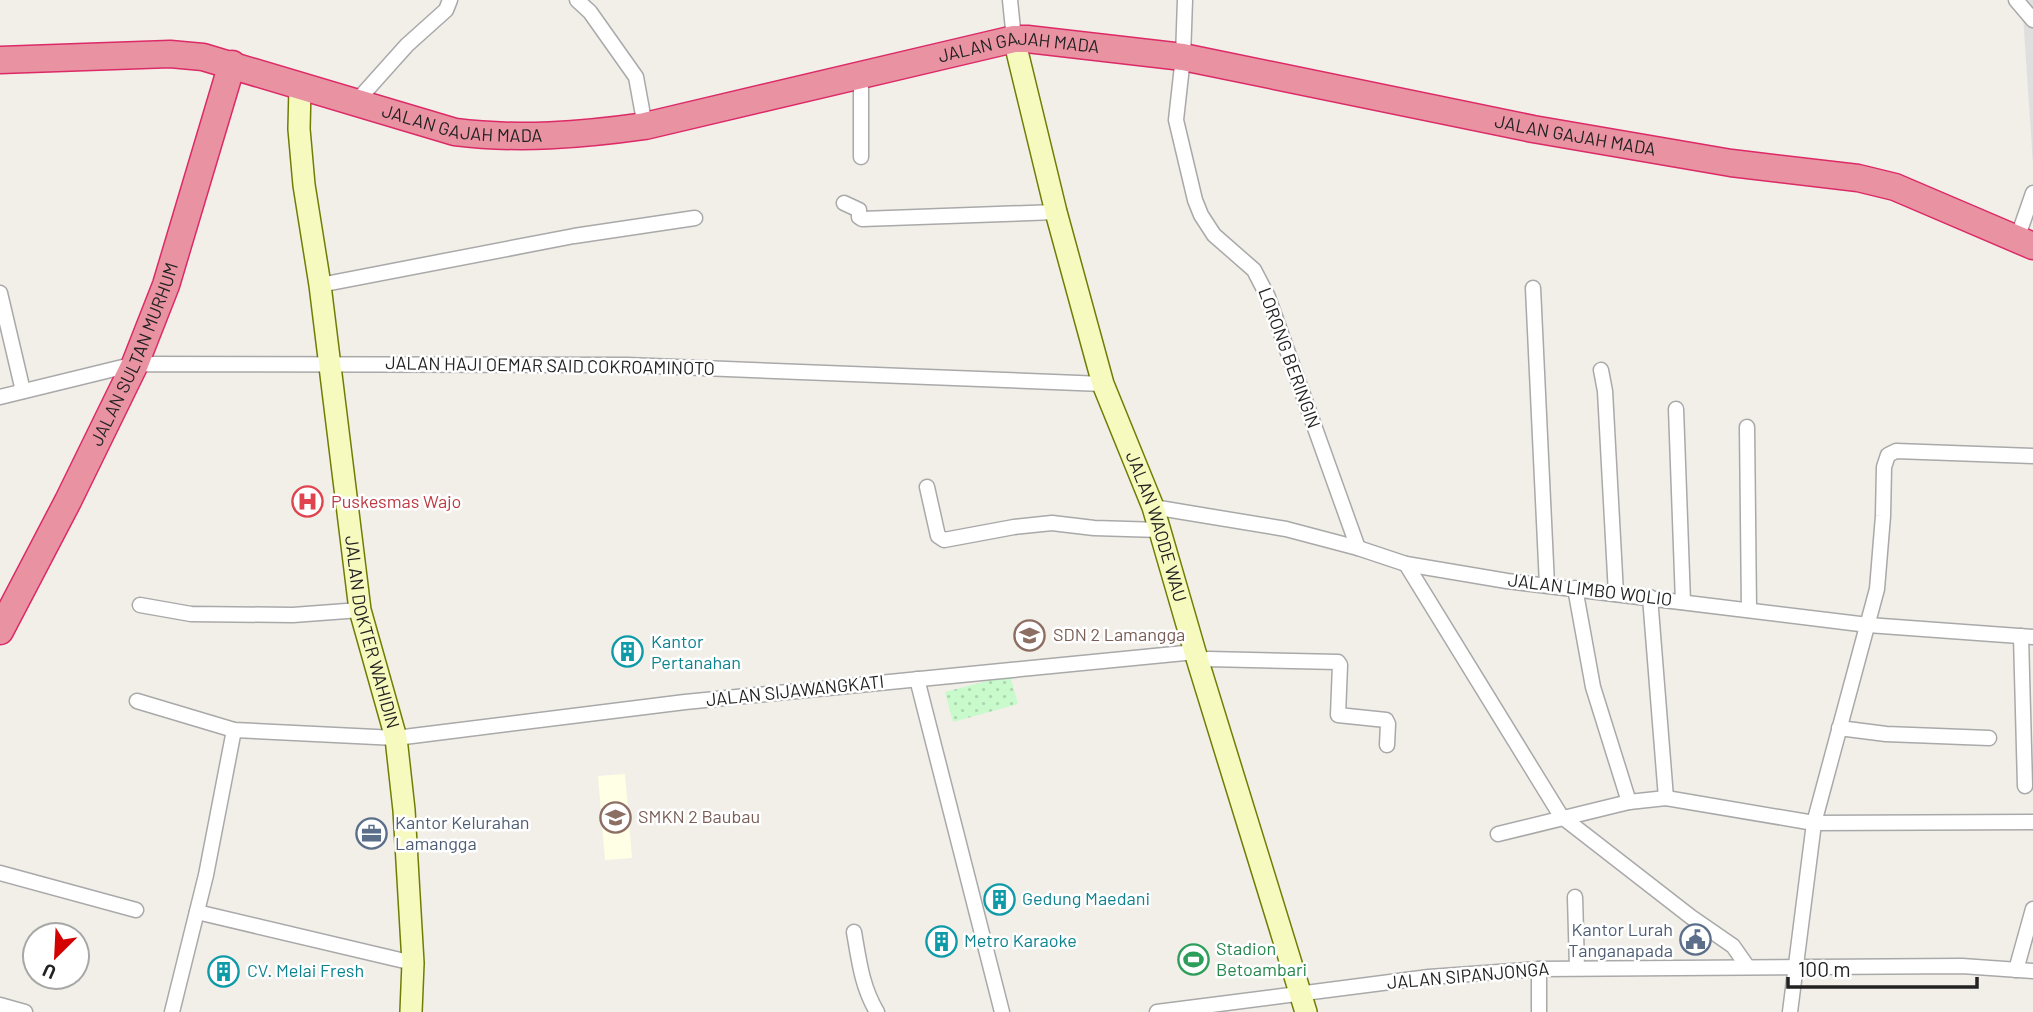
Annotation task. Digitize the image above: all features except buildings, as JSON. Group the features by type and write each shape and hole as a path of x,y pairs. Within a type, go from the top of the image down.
{"highway":[{"name":"JALAN GAJAH MADA","path":"0,60 170,54 203,57 455,132 489,136 595,133 645,126 1027,39 1183,57 1533,130 1731,163 1858,178 1895,187 2025,243"},
{"name":"JALAN SULTAN MURHUM","path":"0,631 135,364 166,285 232,64"}],"street":[{"path":"355,103 407,45 446,10 450,0"},
{"path":"577,0 590,12 636,77 645,126"},
{"path":"1010,0 1014,40"},
{"name":"LORONG BERINGIN","path":"1185,0 1183,57 1176,120 1201,215 1214,235 1254,270 1260,280 1358,548"},
{"path":"2018,0 2033,20"},
{"name":"JALAN WAODE WAU","path":"1014,40 1056,212 1103,384 1153,507 1196,657 1303,1002"},
{"path":"861,75 861,158"},
{"name":"JALAN DOKTER WAHIDIN","path":"300,87 299,129 304,185 320,285 360,610 396,738 404,810 412,963 411,1012"},
{"path":"2025,243 2033,193"},
{"path":"844,203 860,211 859,217 862,219 1056,212"},
{"path":"320,285 575,236 695,218"},
{"path":"1533,288 1547,585"},
{"path":"0,293 23,391"},
{"name":"JALAN HAJI OEMAR SAID COKROAMINOTO","path":"0,397 135,364 627,365 1103,384"},
{"path":"1601,370 1605,391 1616,594"},
{"path":"1676,409 1683,602"},
{"path":"1747,427 1749,610"},
{"path":"1790,1012 1814,823 1868,625 1880,567 1884,467 1888,455 1896,451 2033,456"},
{"path":"927,487 938,536 944,540 1052,523 1094,528 1160,530"},
{"name":"JALAN LIMBO WOLIO","path":"1153,507 1286,529 1406,564 1547,585 1868,625 2027,636"},
{"path":"1406,564 1562,816 1691,917 1733,946 1747,966"},
{"path":"1575,588 1593,687 1629,802"},
{"path":"1650,597 1666,799"},
{"path":"140,606 191,614 293,615 360,610"},
{"path":"2025,786 2027,636"},
{"name":"JALAN SIJAWANGKATI","path":"137,701 234,730 396,738 685,702 917,679 1196,657 1338,662 1338,715 1386,720 1387,745"},
{"path":"917,679 1002,1012"},
{"path":"1839,728 1886,734 1989,738"},
{"path":"172,1012 206,875 234,730"},
{"path":"1498,834 1562,816 1629,802 1666,799 1814,823 2033,822"},
{"path":"0,873 135,910"},
{"path":"1575,897 1577,968"},
{"path":"2016,971 2033,909"},
{"path":"197,912 412,963"},
{"path":"854,932 861,974 868,997 877,1012"},
{"name":"JALAN SIPANJONGA","path":"1157,1012 1303,1002 1429,977 1539,969 1962,966 2033,971"},
{"path":"1539,969 1539,1012"},
{"path":"0,1004 25,1012"}],"shaded area":[{"path":"2022,0 2033,0 2033,164"},
{"name":"SMKN 2 Baubau","path":"625,774 632,858 605,860 598,776"}],"green space":[{"path":"1010,675 1018,704 953,722 945,692"}],"place":[{"name":"Puskesmas Wajo","path":"308,502"},
{"name":"SDN 2 Lamangga","path":"1030,635"},
{"name":"Kantor Pertanahan","path":"628,652"},
{"name":"SMKN 2 Baubau","path":"615,817"},
{"name":"Kantor Kelurahan Lamangga","path":"372,833"},
{"name":"Gedung Maedani","path":"999,899"},
{"name":"Kantor Lurah Tanganapada","path":"1696,940"},
{"name":"Metro Karaoke","path":"941,941"},
{"name":"Stadion Betoambari","path":"1193,959"},
{"name":"CV. Melai Fresh","path":"224,971"}]}
